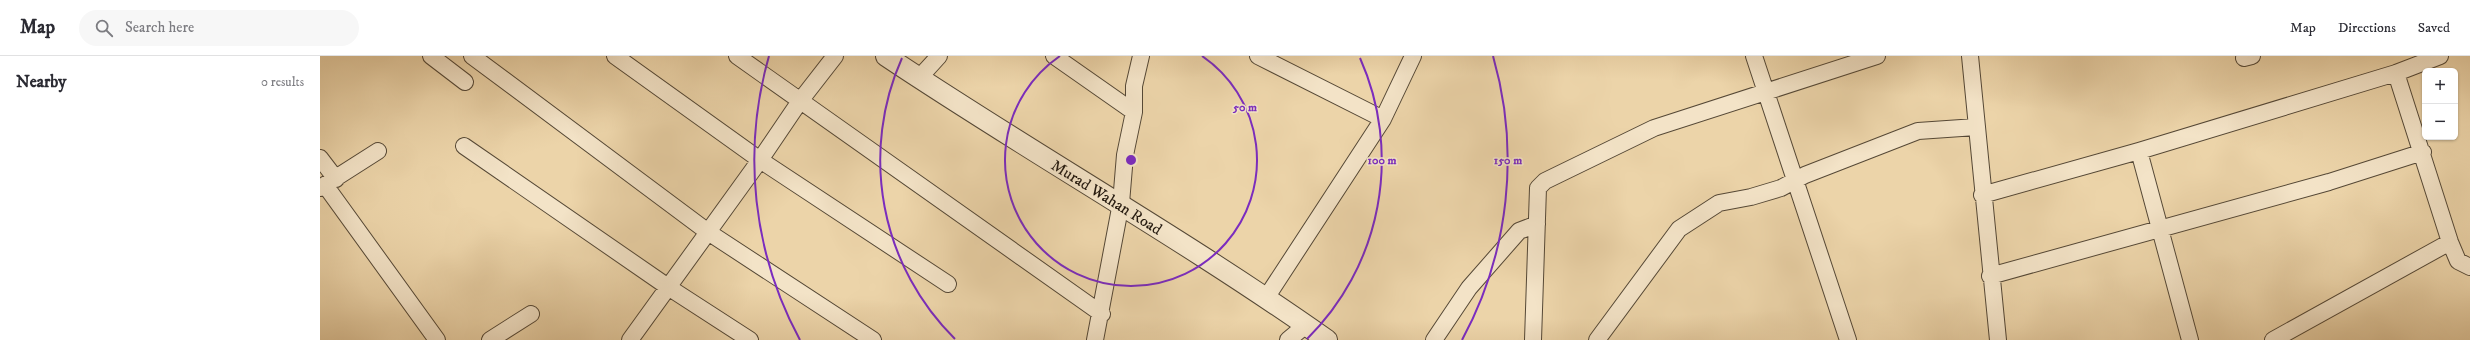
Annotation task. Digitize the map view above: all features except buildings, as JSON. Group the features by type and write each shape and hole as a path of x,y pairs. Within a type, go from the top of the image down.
{"street":[{"path":"431,56 466,82"},
{"path":"472,56 708,232 873,340"},
{"path":"614,56 760,160 948,284"},
{"path":"737,56 1102,314"},
{"path":"630,340 760,160 800,101 835,56"},
{"name":"Murad Wahan Road","path":"886,56 1120,203 1266,298 1327,340"},
{"path":"919,78 939,56"},
{"path":"1054,56 1134,112"},
{"path":"1095,340 1102,314 1120,203 1125,155 1134,112 1134,86 1141,56"},
{"path":"1258,56 1383,119"},
{"path":"1266,298 1383,119 1413,56"},
{"path":"1754,56 1848,340"},
{"path":"1533,340 1538,188 1546,181 1654,128 1877,56"},
{"path":"1970,56 1982,195 1998,340"},
{"path":"1982,195 2139,152 2396,73 2440,56"},
{"path":"2396,73 2423,152 2450,242 2458,261 2470,268"},
{"path":"1597,340 1680,229 1719,203 1751,197 1781,188 1918,131 1976,127"},
{"path":"464,146 668,287 750,340"},
{"path":"327,184 378,151"},
{"path":"2139,152 2190,340"},
{"path":"1990,276 2329,182 2423,152"},
{"path":"320,158 327,184 437,340"},
{"path":"1434,340 1469,288 1519,231 1537,224"},
{"path":"2273,340 2450,242"},
{"path":"490,340 531,314"},
{"path":"1288,340 1306,326"}]}
